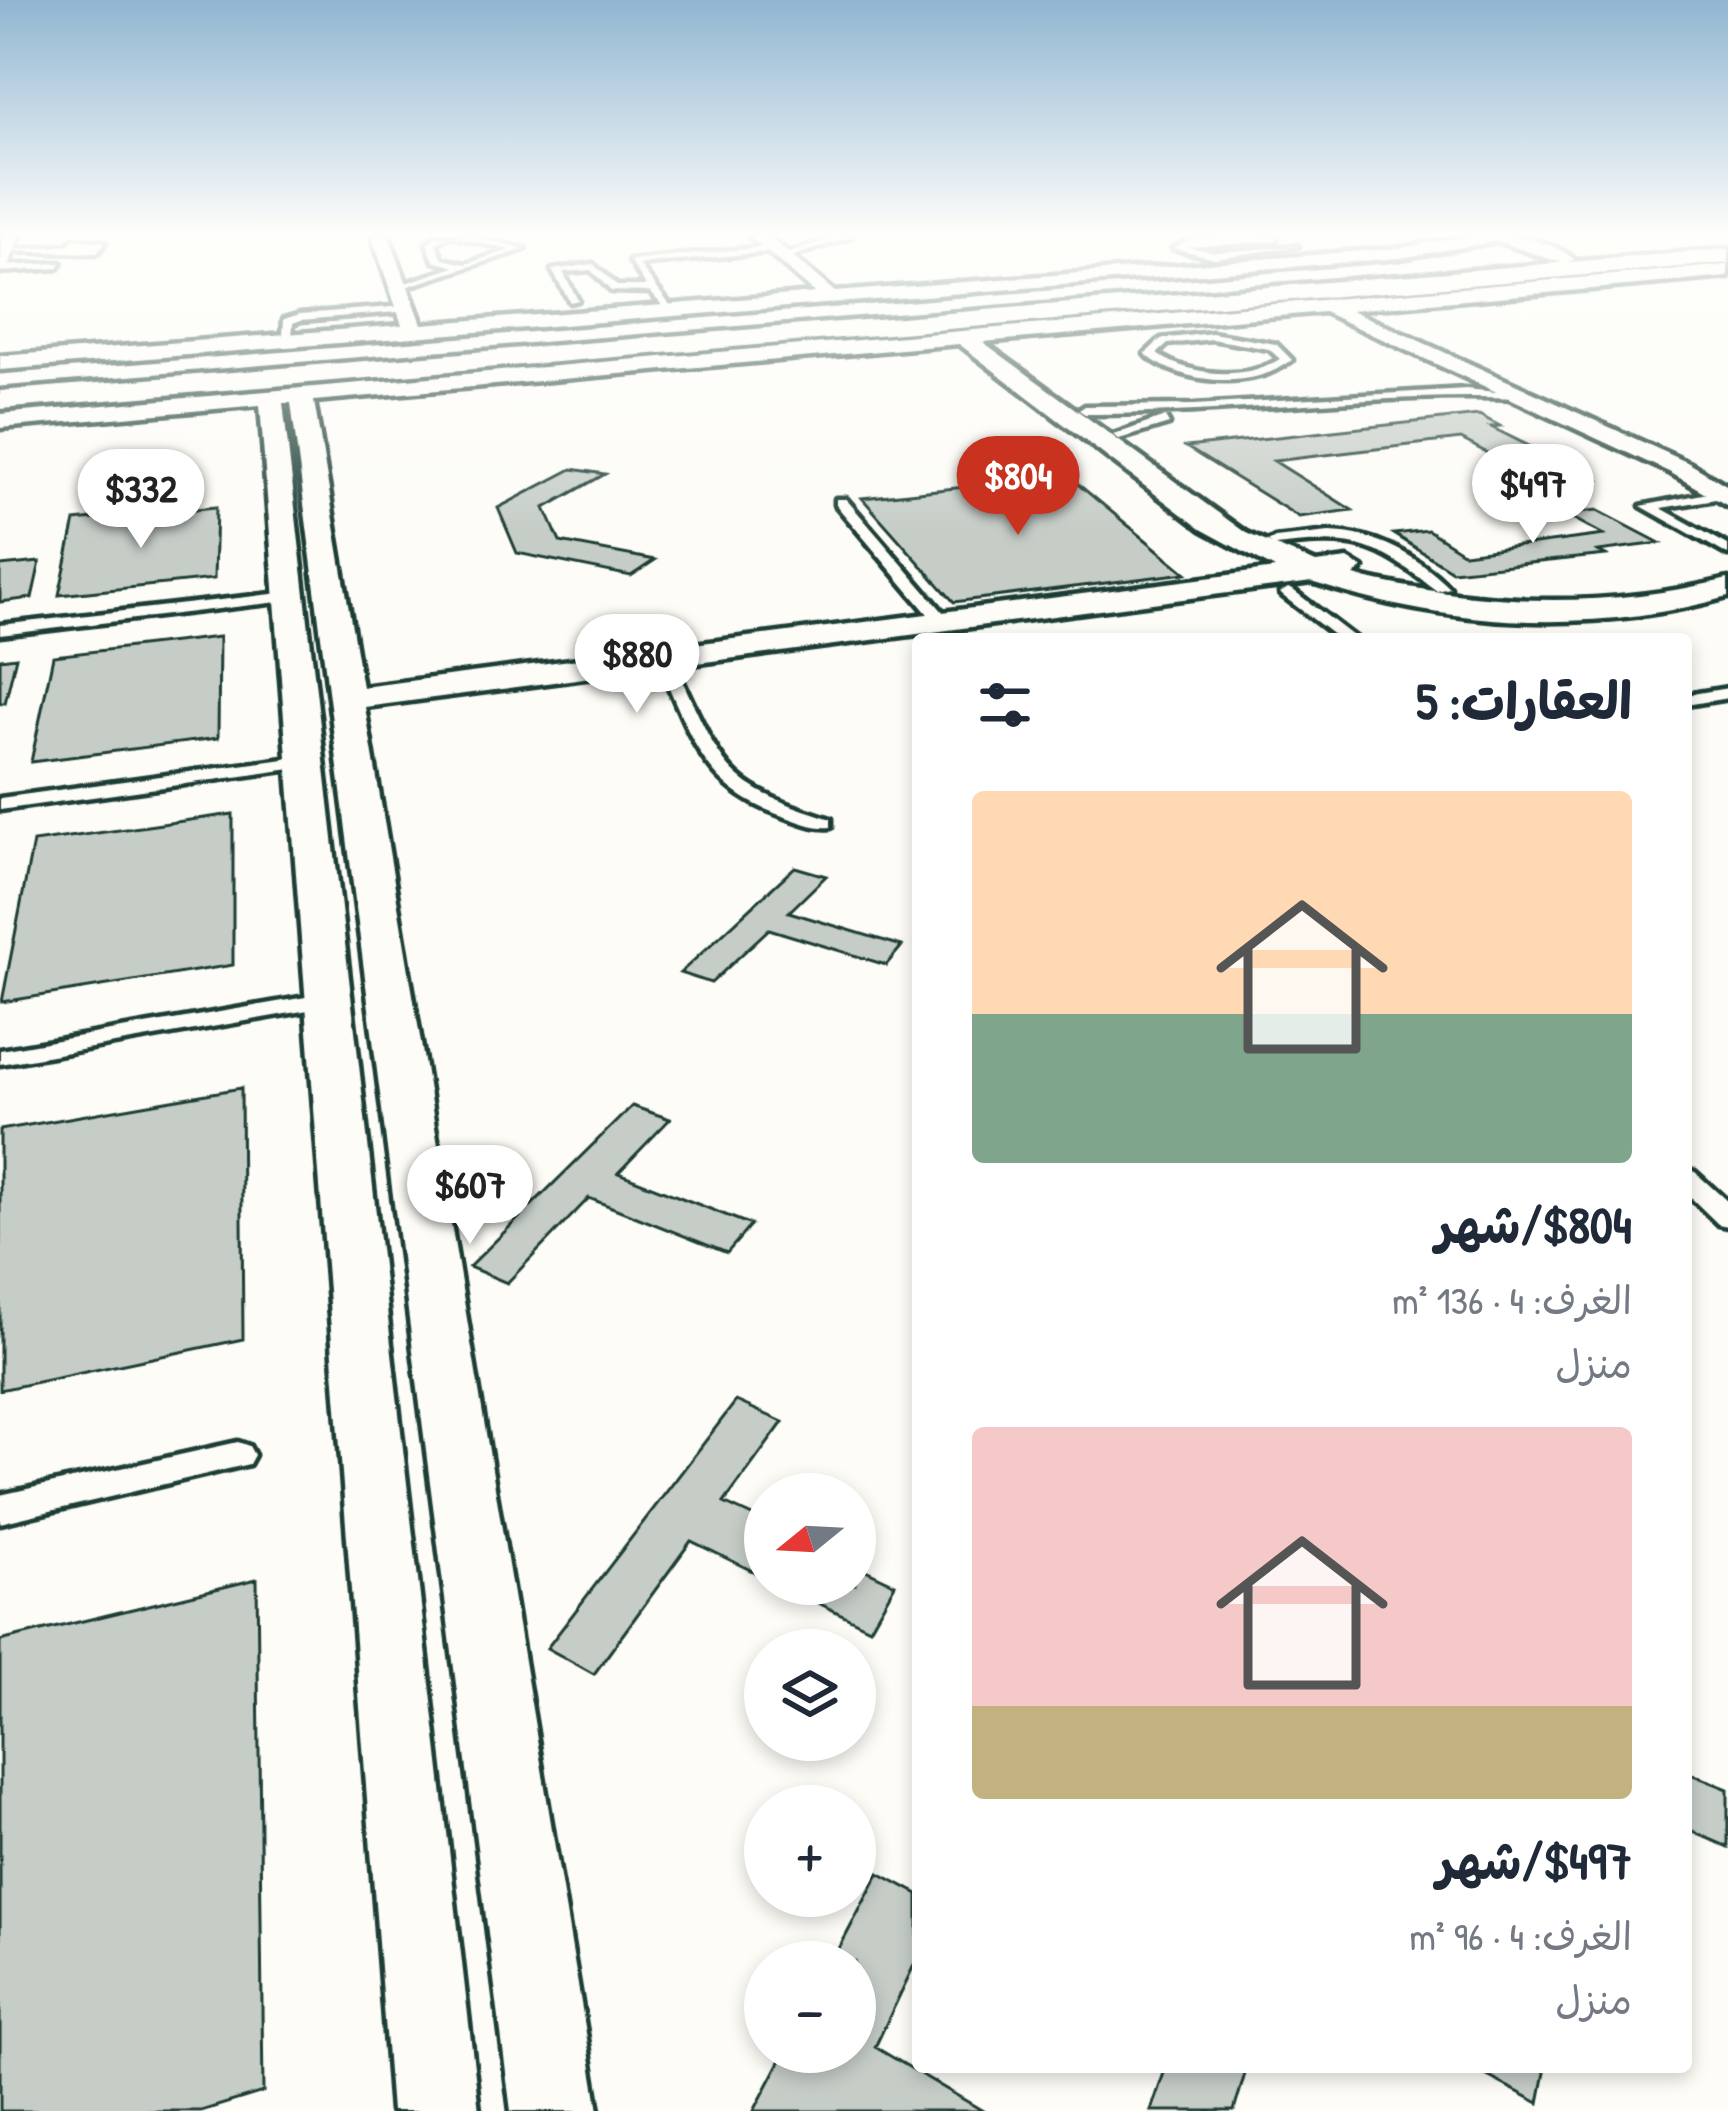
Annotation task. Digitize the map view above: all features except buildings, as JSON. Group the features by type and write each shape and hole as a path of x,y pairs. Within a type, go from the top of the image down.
{"street":[{"path":"0,360 283,335"},
{"path":"0,360 333,335"},
{"path":"0,382 604,335"},
{"path":"0,400 754,335"},
{"path":"0,421 999,335"},
{"path":"1396,335 1726,490"},
{"path":"1398,335 1726,490"},
{"path":"972,337 1275,542 1350,575 1511,595 1609,594 1688,581 1728,562"},
{"path":"972,337 1218,528 1350,575 1459,603 1570,610 1668,603 1728,587"},
{"path":"286,396 290,597 435,2111"},
{"path":"286,396 344,710 555,2111"},
{"path":"953,633 1288,593 1350,575"},
{"path":"950,633 1350,575"},
{"path":"344,710 912,638"},
{"path":"436,698 673,676 912,639"}],"lane":[{"path":"1182,335 1186,337"},
{"path":"1186,337 1251,340 1287,357 1278,367 1247,373 1190,371 1150,354 1157,344 1186,337"},
{"path":"1408,390 1468,370"},
{"path":"1247,373 1301,401"},
{"path":"1084,410 1196,412 1408,390 1521,395"},
{"path":"1118,435 1196,412"},
{"path":"1726,490 1648,506 1728,551"},
{"path":"841,502 935,633"},
{"path":"1275,542 1340,534 1374,539 1442,588"},
{"path":"1288,593 1341,633"},
{"path":"0,630 290,597"},
{"path":"673,676 726,784 762,804 824,823"},
{"path":"1692,699 1728,693"},
{"path":"0,804 306,762"},
{"path":"0,1057 329,1000"},
{"path":"1692,1184 1728,1217"},
{"path":"0,1509 238,1455"}]}
